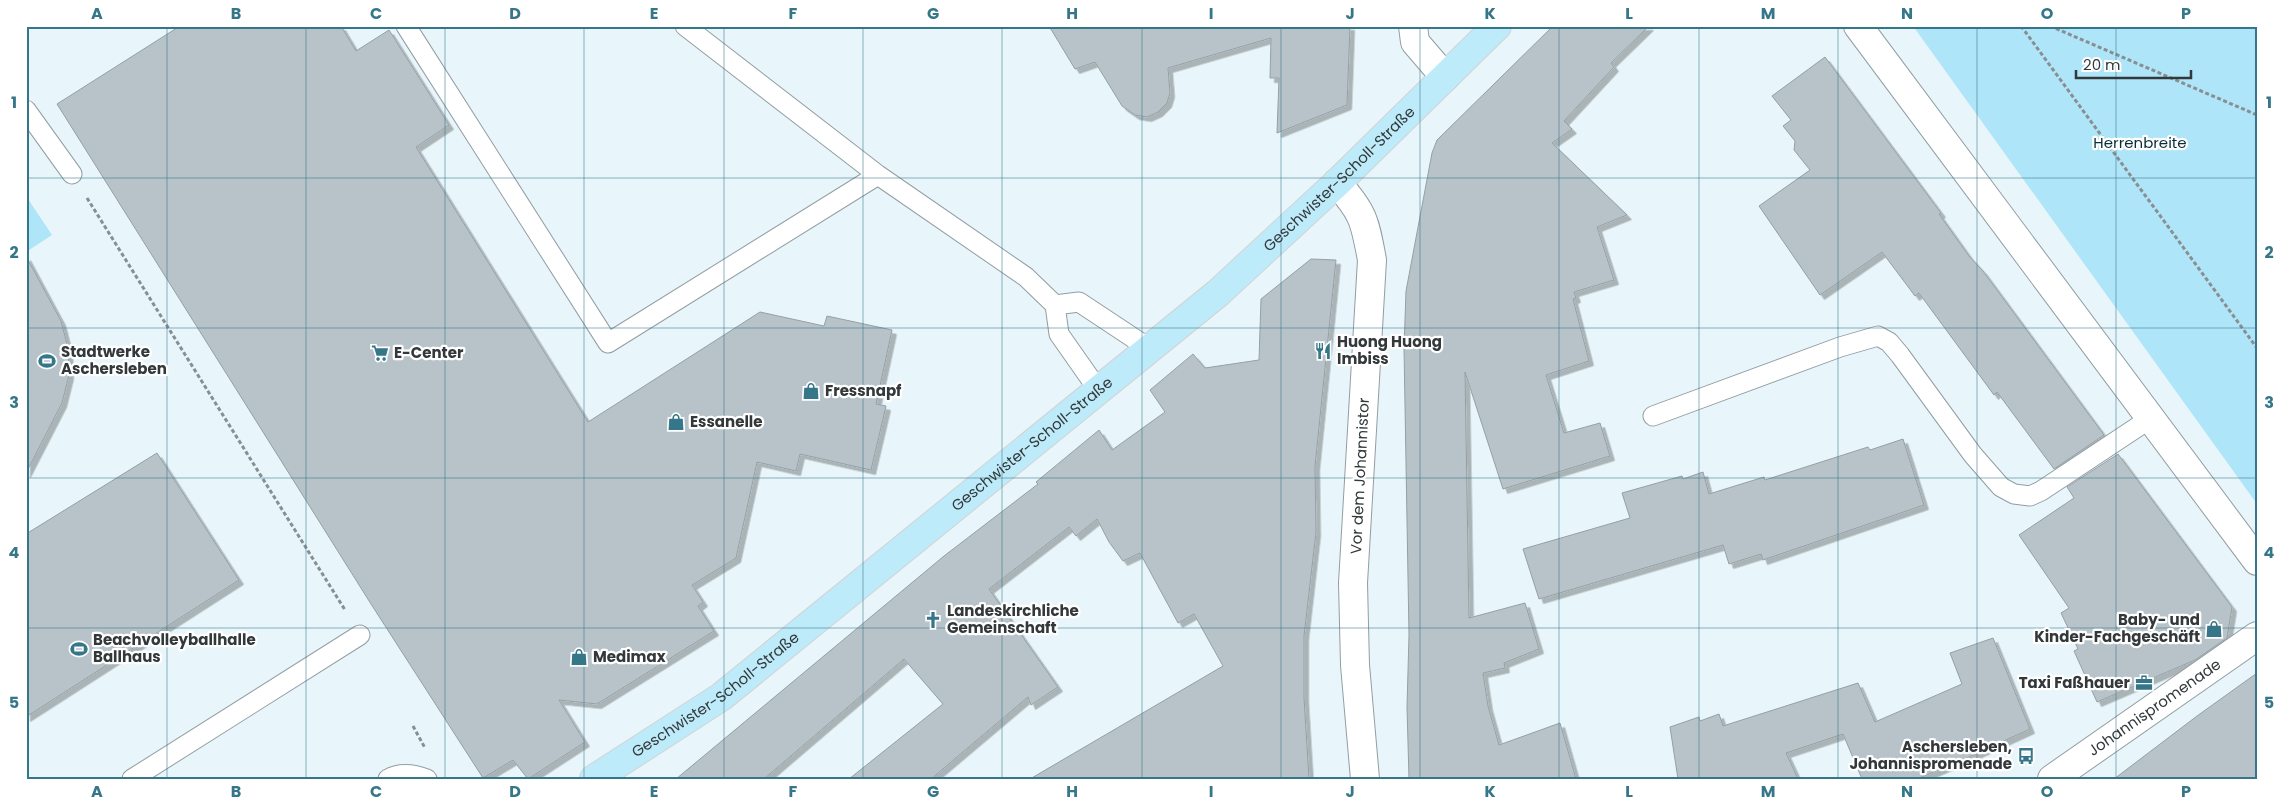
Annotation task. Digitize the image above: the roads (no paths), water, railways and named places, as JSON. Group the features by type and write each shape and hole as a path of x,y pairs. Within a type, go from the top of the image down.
{"main road":[{"name":"Geschwister-Scholl-Straße","path":"594,779 721,698 1218,293 1337,183 1497,26"}],"street":[{"path":"1412,26 1415,42 1444,77"},
{"path":"1858,26 2257,561"},
{"name":"Vor dem Johannistor","path":"1337,183 1353,201 1365,221 1372,260 1353,583 1355,665 1365,779"},
{"name":"Johannispromenade","path":"2052,779 2257,636"}],"lane":[{"path":"406,26 608,343 878,175"},
{"path":"685,26 878,175 1026,277 1055,304 1059,334 1099,390"},
{"path":"26,110 72,174"},
{"path":"1055,304 1079,302 1150,349"},
{"path":"1653,416 1840,347 1878,336 1889,342 1900,355 1973,455 2001,487 2014,494 2030,496 2041,491 2151,418"},
{"path":"132,779 360,635"},
{"path":"388,779 393,776 414,774 427,779"}],"place":[{"name":"Huong Huong Imbiss","path":"1323,351"},
{"name":"E-Center","path":"380,353"},
{"name":"Stadtwerke Aschersleben","path":"47,361"},
{"name":"Fressnapf","path":"811,391"},
{"name":"Essanelle","path":"676,422"},
{"name":"Landeskirchliche Gemeinschaft","path":"933,620"},
{"name":"Baby- und Kinder-Fachgeschäft","path":"2214,629"},
{"name":"Beachvolleyballhalle Ballhaus","path":"79,649"},
{"name":"Medimax","path":"579,657"},
{"name":"Taxi Faßhauer","path":"2144,683"},
{"name":"Aschersleben, Johannispromenade","path":"2026,756"}],"park label":[{"name":"Herrenbreite","path":"2140,143"}]}
